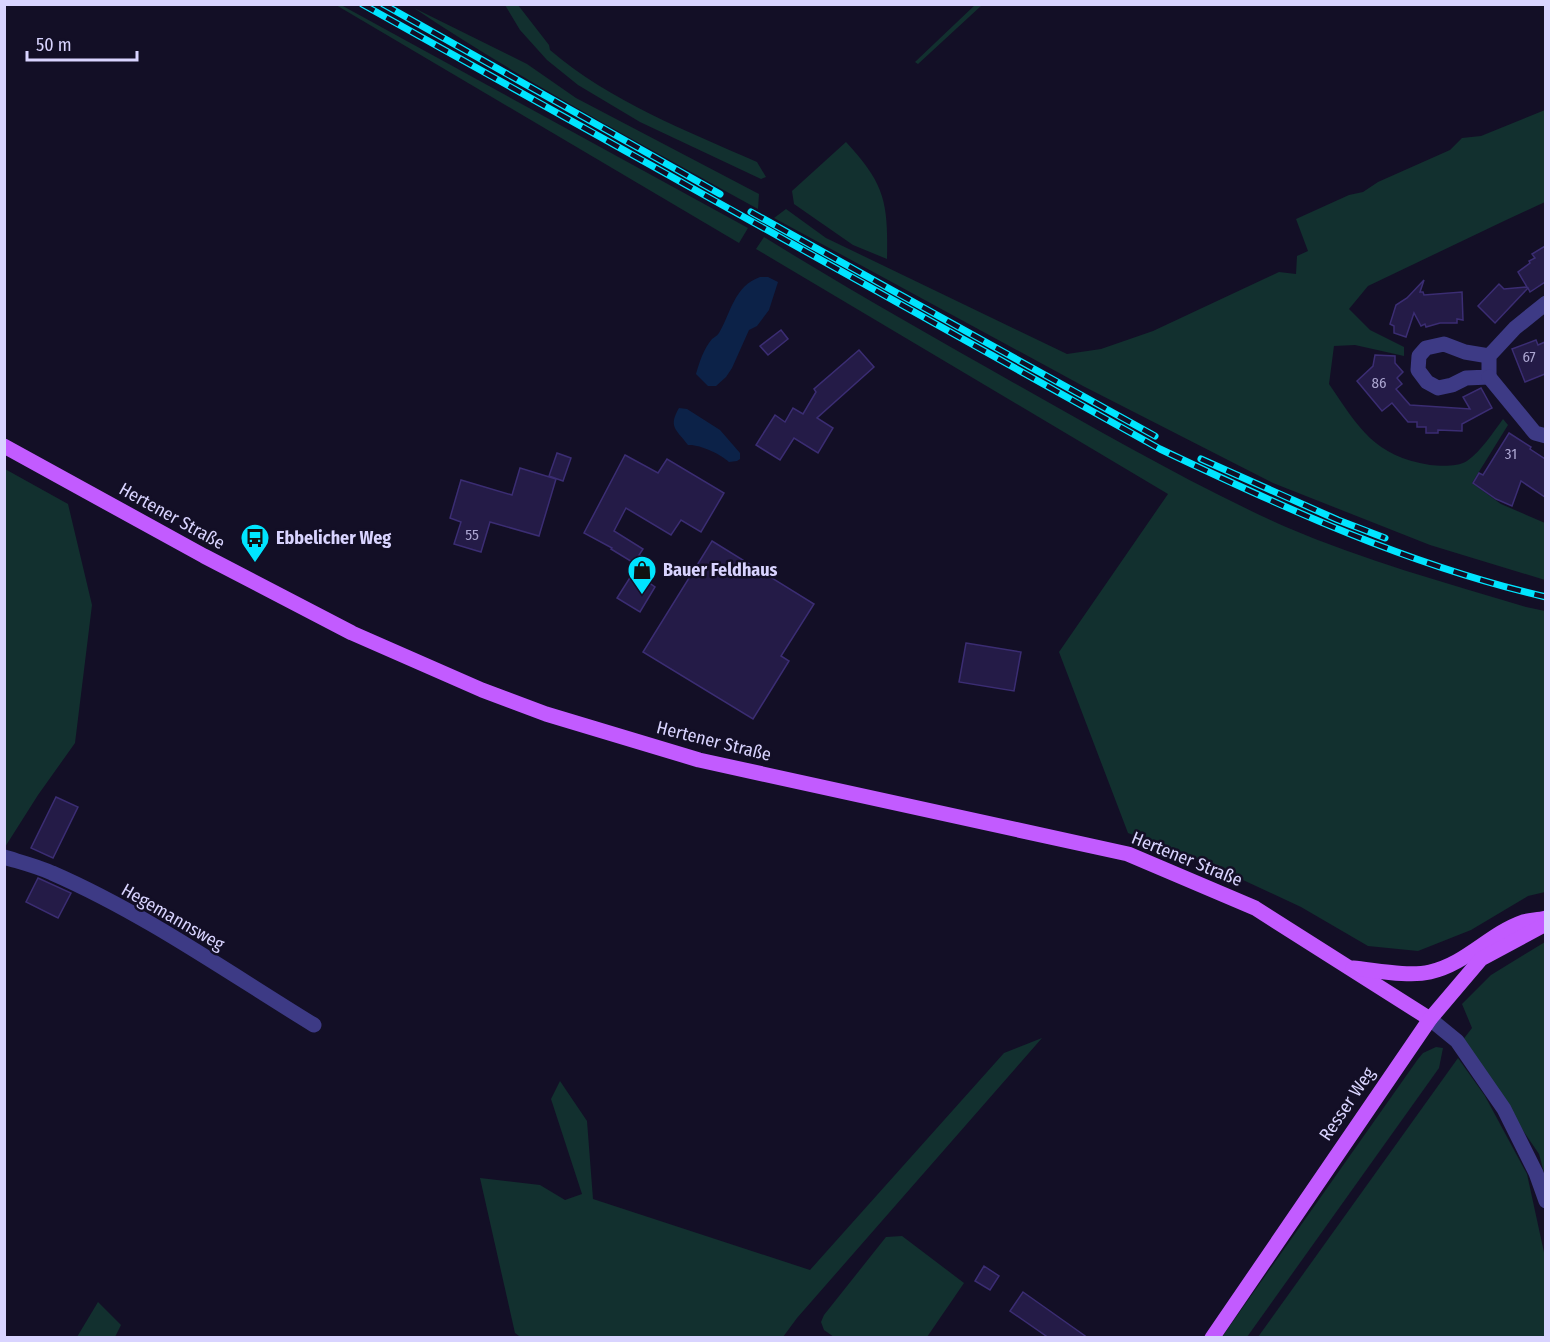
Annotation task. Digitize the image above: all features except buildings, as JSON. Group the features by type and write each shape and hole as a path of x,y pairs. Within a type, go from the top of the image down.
{"main road":[{"name":"Hertener Straße","path":"4,446 204,556 352,633 482,690 546,714 699,760 1128,854 1255,908 1430,1018"},
{"path":"1349,968 1400,973 1430,973 1463,960 1491,939 1523,922 1545,918"},
{"name":"Resser Weg","path":"1212,1338 1430,1018 1481,959 1545,924"}],"street":[{"path":"1545,303 1515,328 1489,356 1489,377 1535,433 1545,436"},
{"path":"1489,356 1465,352 1444,344 1426,348 1419,357 1418,370 1427,382 1438,388 1452,385 1466,378 1489,377"},
{"name":"Hegemannsweg","path":"4,857 51,872 158,929 314,1025"},
{"path":"1430,1018 1457,1041 1504,1109 1536,1173 1545,1201"}],"green space":[{"path":"336,5 341,5 748,228 739,243"},
{"path":"505,5 518,5 549,45 550,50 598,85 649,114 757,162 766,177 761,179 640,122 578,85 547,60 520,30"},
{"path":"975,5 982,5 918,64 915,62"},
{"path":"414,8 527,64 576,98 759,194 758,209 541,87"},
{"path":"1545,110 1545,202 1368,286 1349,309 1370,330 1404,347 1404,356 1355,345 1334,346 1329,384 1359,427 1381,447 1411,461 1430,465 1454,465 1467,461 1482,447 1503,419 1508,425 1472,483 1501,504 1545,523 1545,580 1430,545 1273,483 1083,386 774,218 786,209 826,238 1067,354 1101,349 1153,331 1279,272 1296,274 1297,256 1308,251 1296,219 1349,195 1363,192 1378,182 1450,150 1462,138 1481,136"},
{"path":"846,142 869,170 882,195 885,208 887,259 853,245 794,204 792,191"},
{"path":"764,237 1081,421 1251,511 1315,539 1375,560 1435,580 1545,611 1545,892 1528,896 1471,930 1418,951 1368,946 1301,907 1200,860 1128,833 1059,652 1168,494 756,249"},
{"path":"5,469 68,504 92,605 75,743 5,847"},
{"path":"1545,942 1545,1176 1539,1154 1462,1041 1472,1028 1462,1004 1491,975"},
{"path":"1042,1038 797,1318 783,1337 522,1338 515,1333 480,1178 540,1185 565,1200 582,1194 551,1099 560,1081 587,1121 593,1199 810,1270 1004,1053"},
{"path":"1436,1047 1443,1048 1439,1068 1247,1337 1222,1337 1418,1059 1423,1053"},
{"path":"1458,1058 1485,1096 1527,1174 1545,1257 1545,1337 1258,1337"},
{"path":"902,1236 964,1283 927,1337 834,1337 824,1330 821,1322 824,1315 886,1237"},
{"path":"98,1302 121,1325 115,1337 77,1337"}],"water":[{"path":"760,277 768,277 778,282 769,310 757,326 749,330 726,377 716,386 708,386 696,374 704,351 719,333 739,293 751,281"},
{"path":"679,408 687,409 720,430 740,453 740,459 729,462 710,450 688,445 674,424"}],"railway":[{"path":"362,4 1160,449 1349,534 1446,569 1546,597"},
{"path":"383,4 720,194"},
{"path":"751,212 1155,436"},
{"path":"1201,459 1338,520 1385,538"}],"place":[{"name":"Ebbelicher Weg","path":"255,564"},
{"name":"Bauer Feldhaus","path":"642,596"}]}
